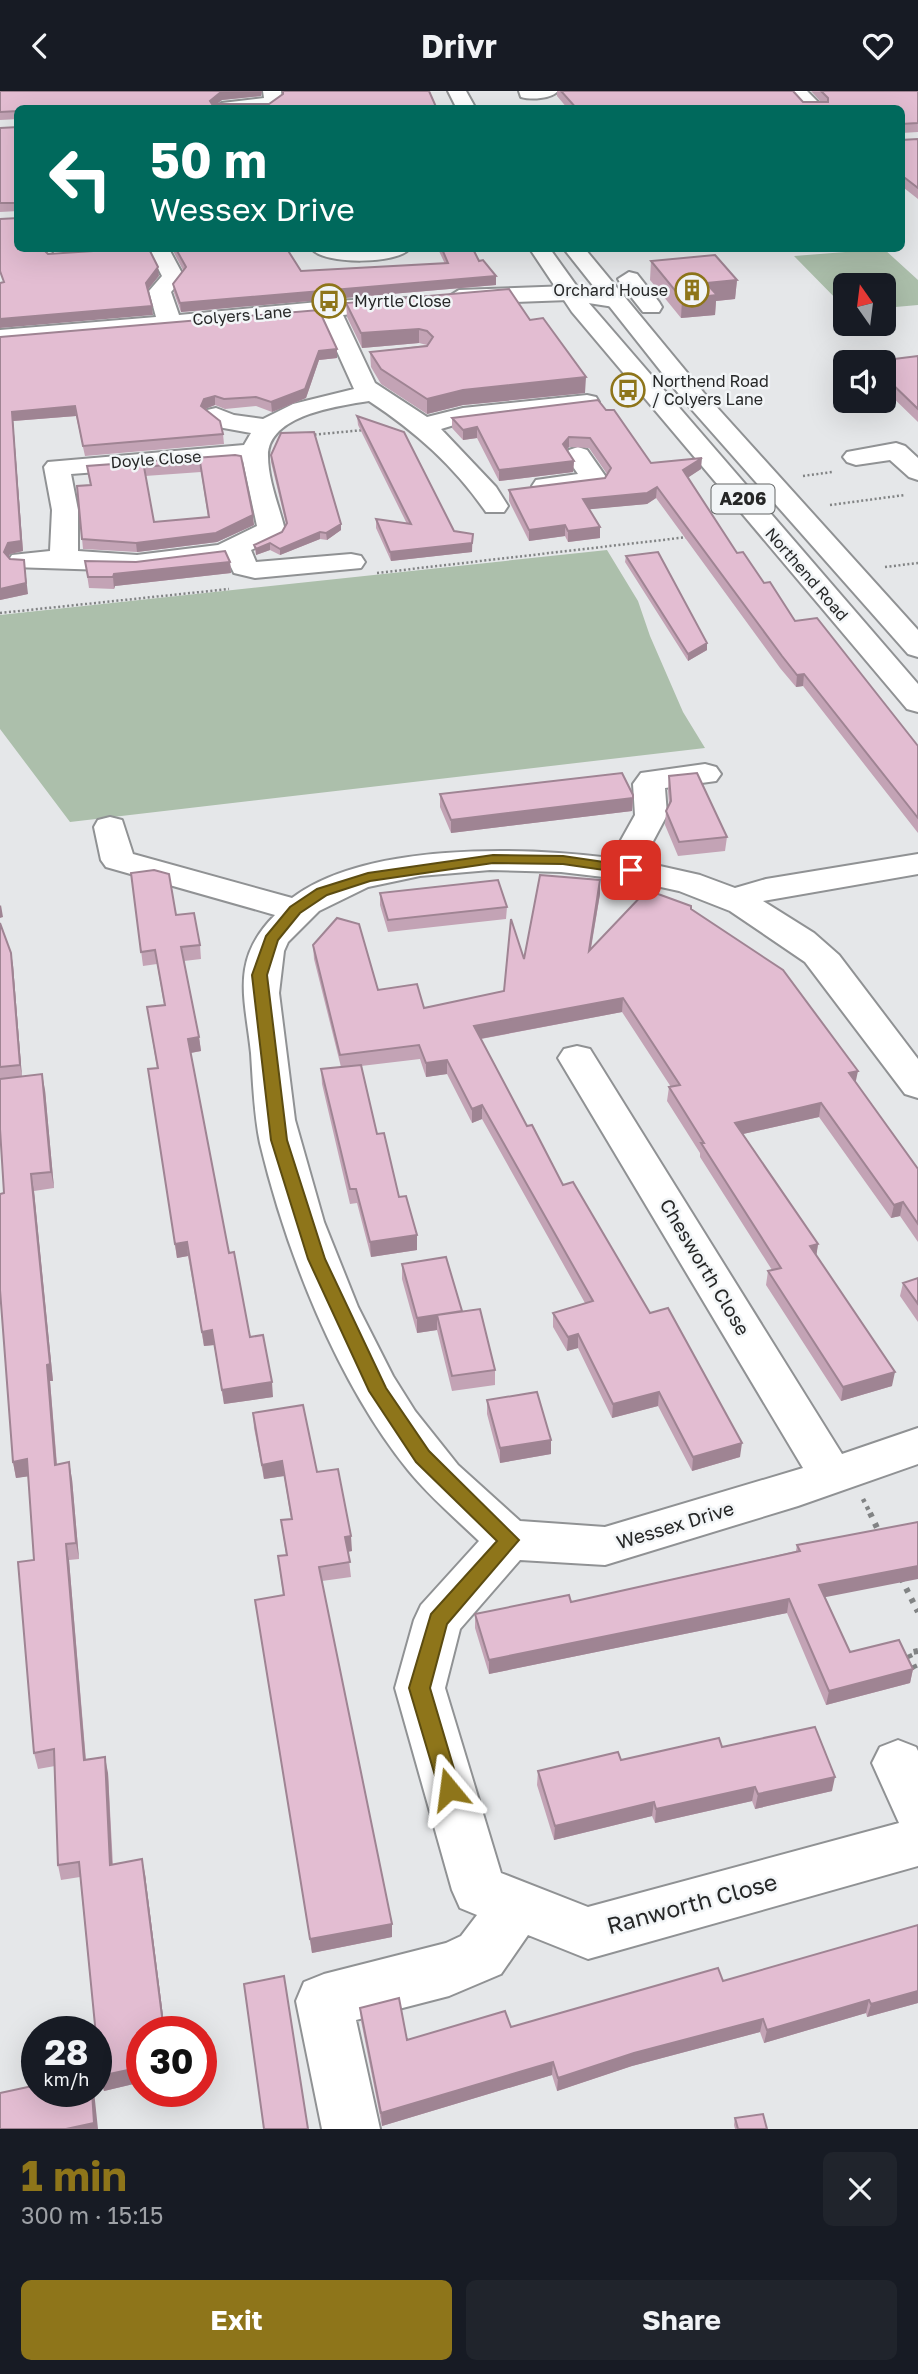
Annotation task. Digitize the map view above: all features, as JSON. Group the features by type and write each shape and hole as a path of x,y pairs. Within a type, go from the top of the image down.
{"street":[{"path":"253,105 273,100 272,91"},
{"path":"527,93 550,91"},
{"path":"796,91 812,105"},
{"path":"161,252 173,277 160,291 169,321"},
{"path":"333,252 373,252"},
{"name":"Northend Road","path":"542,252 569,293 918,703"},
{"name":"Northend Road","path":"578,252 621,289 695,398 918,648"},
{"path":"621,289 651,307"},
{"name":"Colyers Lane","path":"0,337 429,300 621,289"},
{"path":"329,308 365,387 417,422 491,499 595,480 579,455"},
{"path":"352,359 379,356"},
{"path":"264,437 300,408 374,393"},
{"path":"417,422 596,401"},
{"path":"216,415 264,437"},
{"path":"22,561 64,559 137,563 224,552 271,530 264,437"},
{"name":"Doyle Close","path":"64,559 65,510 55,459 264,437"},
{"path":"856,457 896,451 912,483"},
{"path":"236,547 244,567 255,570 364,568"},
{"path":"622,869 651,815 649,784 652,780 705,774"},
{"path":"110,827 118,860 295,910"},
{"path":"509,1540 422,1457 378,1391 316,1259 279,1140 260,975 271,939 295,910 322,892 368,877 493,859 563,860 673,879 734,899 817,953 918,1085"},
{"path":"734,899 766,890 918,864"},
{"name":"Chesworth Close","path":"577,1058 840,1473"},
{"name":"Wessex Drive","path":"509,1540 606,1546 918,1446"},
{"name":"Ranworth Close","path":"509,1540 438,1620 420,1688 479,1890 588,1933 918,1842"},
{"path":"351,2129 324,2001 449,1969 481,1955 517,1905"}],"path":[{"path":"264,437 331,435 417,422"},
{"path":"790,478 842,471 842,464 862,463 856,457"},
{"path":"818,507 912,483"},
{"path":"364,568 688,537"},
{"path":"0,613 241,588"},
{"path":"840,1473 883,1541"},
{"path":"895,1565 918,1612"},
{"path":"918,1651 908,1653 918,1675"}],"green space":[{"path":"887,252 918,280 918,305 896,307 896,273 833,273 833,296 794,256"},
{"path":"607,550 638,601 683,712 705,748 70,822 0,729 0,615"}],"building":[{"path":"0,91 234,91 221,92 210,101 212,104 269,104 283,94 283,91 429,91 435,105 14,105 14,111 0,112"},
{"path":"561,91 793,91 803,102 828,102 828,98 821,91 918,91 918,123 905,124 905,105 573,105"},
{"path":"14,127 14,203 0,203 0,128"},
{"path":"918,139 918,188 905,178 905,140"},
{"path":"14,218 14,252 150,252 158,267 146,283 152,306 0,319 0,283 4,282 0,271 0,219"},
{"path":"178,252 289,252 301,271 448,263 443,252 474,252 479,261 483,260 496,276 180,303 173,284 186,267"},
{"path":"715,255 737,280 706,283 717,295 682,299 651,261"},
{"path":"509,289 530,320 543,318 586,377 463,390 427,399 381,369 370,352 427,346 433,337 427,331 419,329 361,333 346,303"},
{"path":"319,310 337,349 319,351 305,389 271,402 256,397 224,399 215,396 204,399 201,406 220,421 223,434 83,446 75,406 12,412 21,541 8,543 4,552 10,559 24,560 26,583 0,589 0,337"},
{"path":"918,356 918,409 896,388 896,359"},
{"path":"598,400 606,410 614,410 651,463 702,458 683,470 737,553 743,552 764,583 770,582 795,621 817,618 918,746 918,818 804,674 797,675 782,656 657,487 647,493 583,499 600,527 568,531 565,525 529,530 509,490 605,478 611,468 590,438 569,437 563,444 574,461 499,470 477,427 463,430 452,418"},
{"path":"357,416 404,432 454,531 473,534 472,543 390,552 376,519 411,524"},
{"path":"314,432 341,524 326,533 320,532 280,549 270,543 256,549 254,545 282,532 287,523 271,455 281,433"},
{"path":"241,456 253,515 216,533 136,543 82,539 77,486 91,485 87,466","holes":["200,462 209,517 154,522 144,467"]},
{"path":"225,551 230,562 114,574 113,577 88,577 85,561 136,562"},
{"path":"658,552 707,643 688,654 626,556"},
{"path":"622,773 633,798 451,820 440,794"},
{"path":"697,773 727,837 679,842 666,811 671,801 669,776"},
{"path":"154,870 169,874 176,915 194,913 200,945 181,947 199,1037 188,1039 229,1253 234,1252 250,1337 263,1335 272,1382 222,1390 212,1330 202,1332 187,1242 175,1244 148,1069 158,1068 147,1007 165,1005 155,950 141,952 131,873"},
{"path":"540,875 600,880 589,951 647,890 691,906 691,909 783,970 858,1071 849,1073 918,1169 918,1224 903,1202 894,1205 821,1103 735,1123 818,1244 810,1246 895,1372 843,1387 768,1271 781,1268 701,1143 704,1143 669,1087 680,1085 623,998 474,1026 527,1126 532,1125 563,1185 573,1182 650,1313 668,1308 742,1443 693,1457 659,1392 613,1404 578,1334 568,1337 553,1313 593,1301 482,1105 472,1109 447,1060 426,1063 419,1045 340,1055 313,945 337,918 359,924 378,990 417,984 424,1008 504,991 511,919 524,959"},
{"path":"498,880 507,907 388,920 380,893"},
{"path":"0,923 11,953 20,1065 0,1067"},
{"path":"361,1065 377,1134 384,1133 399,1197 406,1196 417,1235 370,1242 356,1189 350,1189 321,1069"},
{"path":"42,1074 51,1172 31,1174 50,1364 47,1365 55,1465 69,1462 76,1543 66,1544 84,1760 105,1757 110,1865 142,1859 162,2016 126,2016 126,2070 112,2073 112,2016 94,2016 79,1862 58,1865 54,1749 34,1753 18,1562 34,1560 27,1459 13,1462 0,1290 0,1194 4,1193 0,1079"},
{"path":"446,1257 462,1311 417,1318 402,1264"},
{"path":"918,1278 918,1304 903,1283"},
{"path":"480,1309 495,1370 452,1376 437,1315"},
{"path":"537,1392 551,1440 500,1448 487,1400"},
{"path":"303,1405 317,1472 338,1469 351,1536 345,1537 350,1562 319,1567 392,1924 310,1939 255,1600 284,1595 278,1556 287,1555 281,1520 292,1519 282,1461 262,1465 253,1413"},
{"path":"918,1522 918,1566 819,1585 850,1652 899,1640 913,1669 829,1691 789,1599 489,1660 475,1614 569,1595 571,1602 800,1551 797,1545"},
{"path":"815,1727 835,1777 758,1794 755,1787 656,1809 654,1802 555,1826 538,1771 618,1752 621,1760 719,1738 722,1747"},
{"path":"918,1925 918,1991 871,2004 869,2000 767,2030 763,2019 634,2053 558,2078 553,2062 381,2113 360,2008 399,1998 407,2040 505,2011 511,2027 718,1968 723,1981"},
{"path":"284,1976 308,2129 264,2129 244,1984"},
{"path":"21,2088 21,2107 93,2107 94,2123 66,2129 0,2129 0,2093"},
{"path":"763,2114 767,2129 738,2129 735,2118"}],"place":[{"name":"Orchard House","path":"692,290"},
{"name":"Myrtle Close","path":"329,301"},
{"name":"Northend Road / Colyers Lane","path":"628,390"}],"route":[{"path":"449,1789 420,1688 438,1620 509,1540 422,1457 378,1391 316,1259 279,1140 260,975 271,939 295,910 322,892 368,877 493,859 563,860 631,870"}]}
